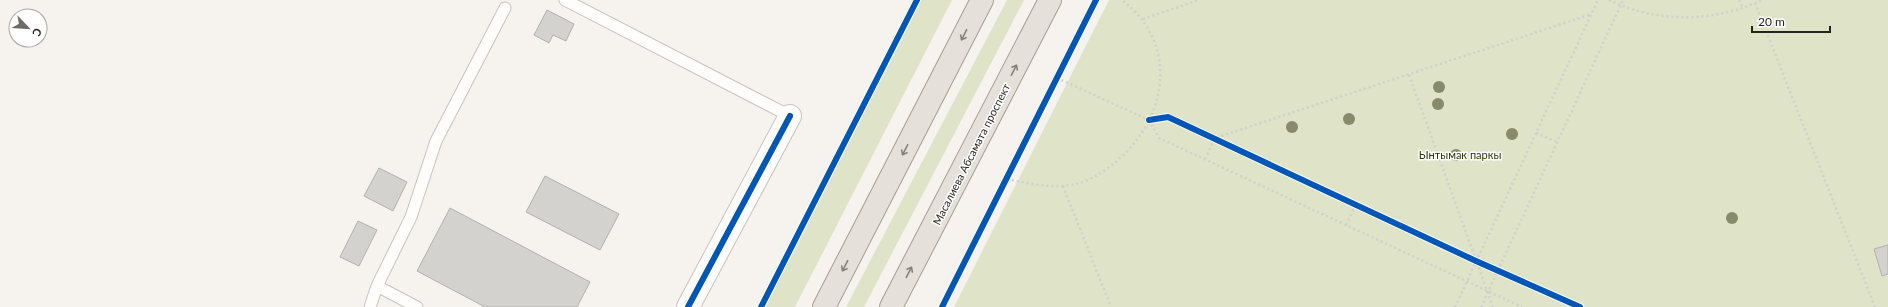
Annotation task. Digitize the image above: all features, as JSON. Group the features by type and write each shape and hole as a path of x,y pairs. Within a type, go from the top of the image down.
{"main road":[{"path":"824,307 982,0"},
{"name":"Масалиева Абсамата проспект","path":"891,307 1050,0"}],"street":[{"path":"688,307 790,116"}],"lane":[{"path":"565,0 790,116"},
{"path":"370,307 377,286 412,217 436,141 505,8"},
{"path":"377,286 417,307"}],"path":[{"path":"1007,180 1023,183 1063,186 1077,184 1092,178 1109,167 1135,143 1149,120 1158,98 1160,76 1159,57 1155,40 1143,19 1122,0"},
{"path":"1143,19 1199,0"},
{"path":"1455,307 1598,0"},
{"path":"1609,0 1620,5 1655,15 1684,18 1714,15 1742,8 1762,0"},
{"path":"1481,307 1623,0"},
{"path":"1739,0 1742,8"},
{"path":"1755,3 1875,307"},
{"path":"1205,159 1215,138 1592,14"},
{"path":"1054,85 1061,71"},
{"path":"1409,75 1493,307"},
{"path":"1057,78 1149,120 1168,117 1497,271 1580,307"},
{"path":"1149,120 1158,138 1522,307"},
{"path":"1536,133 1557,142"},
{"path":"1003,186 1010,173"},
{"path":"1063,186 1111,307"},
{"path":"1346,226 1356,205"}],"green space":[{"path":"917,0 952,0 795,307 761,307"},
{"path":"1007,0 1024,0 864,307 846,307"},
{"name":"Ынтымак паркы","path":"1109,0 1888,0 1888,307 954,307"}],"building":[{"path":"547,10 574,24 566,41 553,35 549,43 534,35"},
{"path":"379,168 407,182 393,211 364,196"},
{"path":"545,176 619,214 600,250 526,212"},
{"path":"450,208 590,282 577,307 485,307 417,271"},
{"path":"358,221 377,230 359,266 340,257"},
{"path":"1888,245 1888,274 1882,276 1874,249"}],"cycle path":[{"path":"761,307 917,0"},
{"path":"942,307 1096,0"},
{"path":"688,307 790,116"},
{"path":"1149,120 1168,117 1476,261 1580,307"}]}
